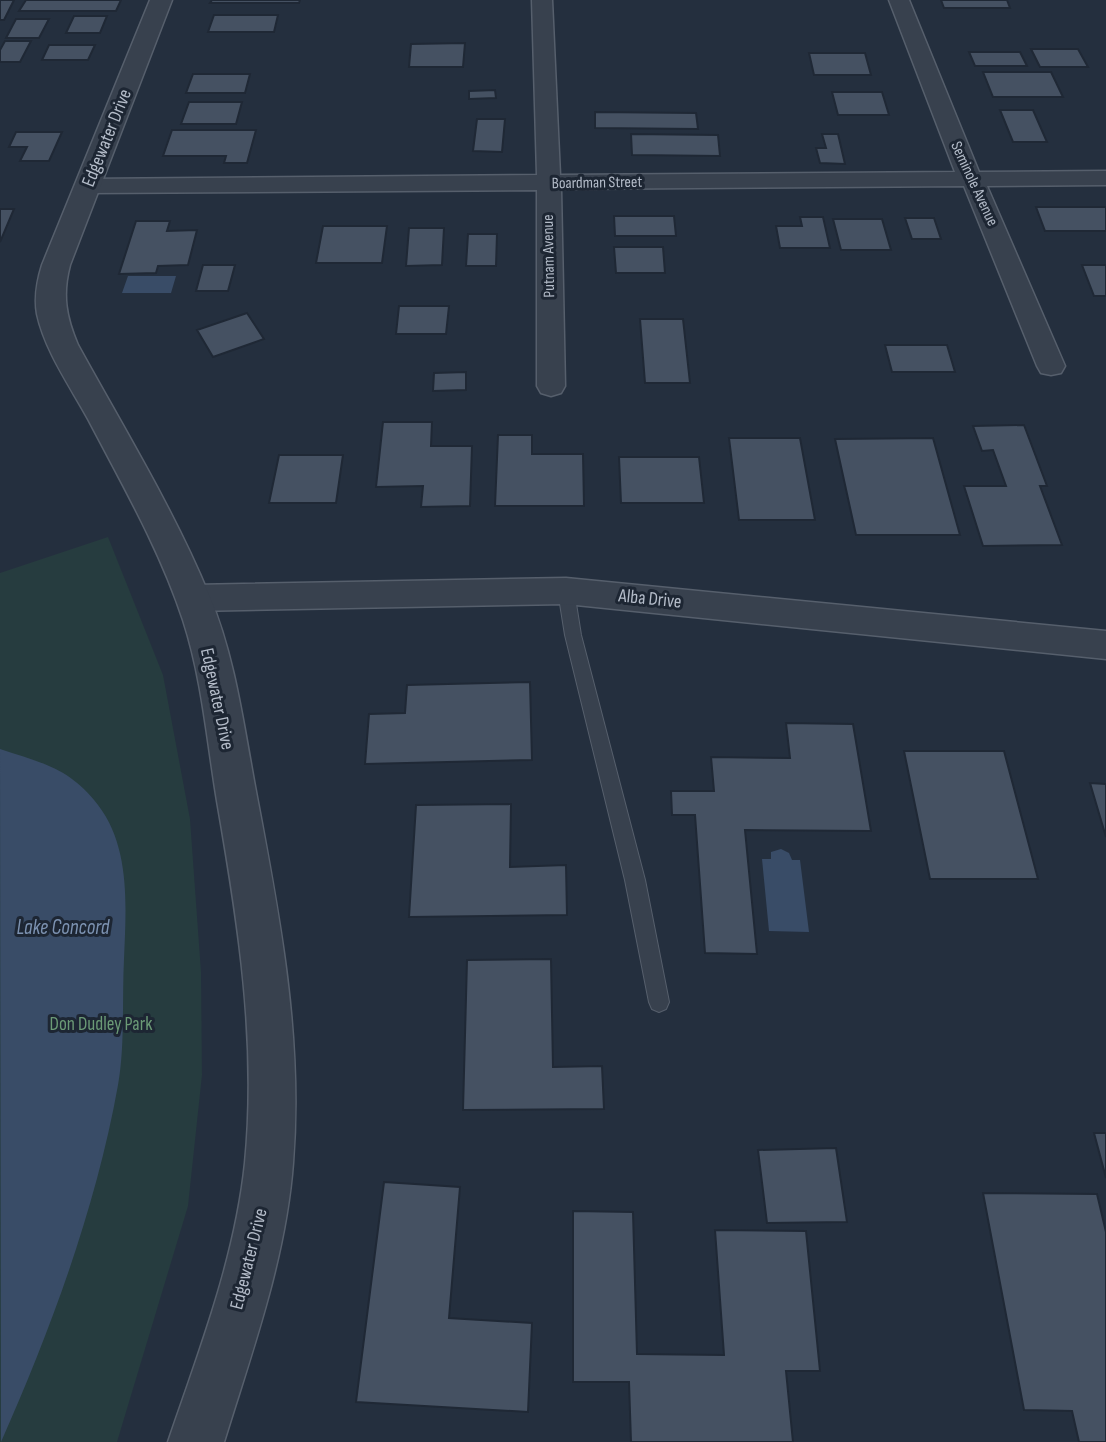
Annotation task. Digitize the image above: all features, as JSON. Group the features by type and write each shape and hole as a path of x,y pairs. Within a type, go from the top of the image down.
{"street":[{"name":"Edgewater Drive","path":"161,0 52,279 49,310 63,345 167,541 193,598 214,671 263,943 273,1056 272,1120 262,1209 237,1306 196,1442"},
{"name":"Putnam Avenue","path":"542,0 551,386"},
{"name":"Seminole Avenue","path":"899,0 963,165 982,197 1051,366"},
{"name":"Boardman Street","path":"88,186 1106,178"},
{"name":"Alba Drive","path":"193,598 566,591 1106,645"}],"lane":[{"path":"566,591 573,635 635,880 659,1002"}],"green space":[{"name":"Don Dudley Park","path":"108,537 163,675 190,819 201,972 202,1075 188,1206 117,1442 0,1442 0,573"}],"water":[{"path":"128,276 176,276 171,293 122,293"},
{"name":"Lake Concord","path":"0,749 54,768 77,783 98,805 116,840 125,899 122,1055 109,1131 70,1267 1,1442"},
{"path":"781,849 789,853 792,860 800,860 809,932 769,931 762,859 771,859 771,852"}],"building":[{"path":"0,0 14,0 4,20 0,20"},
{"path":"26,0 121,0 116,11 19,11"},
{"path":"212,0 300,0 299,3 210,3"},
{"path":"941,0 1007,0 1010,8 944,8"},
{"path":"214,15 278,15 274,32 208,32"},
{"path":"74,16 107,16 100,33 66,33"},
{"path":"16,19 49,19 39,38 6,38"},
{"path":"5,41 31,41 20,62 0,62 0,50"},
{"path":"465,43 463,67 409,67 411,44"},
{"path":"49,45 95,45 88,60 42,60"},
{"path":"1031,49 1078,49 1088,67 1040,67"},
{"path":"969,52 1020,52 1027,66 975,66"},
{"path":"809,53 865,53 871,75 814,75"},
{"path":"983,72 1051,72 1063,97 993,97"},
{"path":"193,74 250,74 245,93 186,93"},
{"path":"495,90 496,98 469,99 469,91"},
{"path":"832,92 882,92 889,115 838,115"},
{"path":"189,102 242,102 236,124 181,124"},
{"path":"1000,110 1033,110 1047,142 1013,142"},
{"path":"595,112 696,113 698,129 595,128"},
{"path":"477,119 505,119 502,152 473,151"},
{"path":"172,130 256,130 247,163 224,163 226,156 163,156"},
{"path":"16,132 62,132 49,161 20,161 27,147 9,147"},
{"path":"631,134 718,135 720,156 632,155"},
{"path":"822,134 838,134 845,164 820,163 816,148 826,148"},
{"path":"1036,207 1106,207 1106,231 1045,231"},
{"path":"0,209 14,209 0,242"},
{"path":"614,216 674,216 676,236 615,236"},
{"path":"800,217 823,217 830,248 780,248 776,226 802,226"},
{"path":"905,218 934,218 941,239 912,239"},
{"path":"833,219 882,219 891,250 841,250"},
{"path":"136,221 170,221 167,231 197,230 188,265 158,266 156,273 119,274"},
{"path":"323,226 387,226 382,263 316,263"},
{"path":"409,228 444,228 442,265 406,266"},
{"path":"468,234 497,234 496,266 466,266"},
{"path":"614,247 663,247 665,273 616,273"},
{"path":"203,265 235,265 228,291 196,291"},
{"path":"1082,265 1106,265 1106,296 1094,296"},
{"path":"399,306 449,306 446,334 396,334"},
{"path":"247,313 264,339 213,357 197,330"},
{"path":"640,319 683,319 690,383 645,383"},
{"path":"885,345 947,345 955,372 892,372"},
{"path":"466,372 466,390 433,391 434,373"},
{"path":"383,422 432,422 431,446 472,446 470,506 421,507 423,486 376,487"},
{"path":"1024,425 1047,486 1040,486 1062,545 983,546 964,486 1006,486 993,450 982,451 973,426"},
{"path":"498,435 532,435 532,454 583,454 584,506 495,506"},
{"path":"729,438 800,438 815,520 739,520"},
{"path":"933,438 960,535 856,535 835,439"},
{"path":"279,455 343,455 336,503 269,503"},
{"path":"619,457 699,457 704,503 621,503"},
{"path":"530,682 532,760 365,764 369,714 405,713 407,685"},
{"path":"786,723 853,724 871,831 745,830 757,954 705,953 695,815 672,815 671,791 714,791 711,757 790,758"},
{"path":"904,751 1004,751 1038,879 930,879"},
{"path":"1090,783 1106,784 1106,837"},
{"path":"511,804 510,867 566,865 567,915 409,917 416,805"},
{"path":"551,959 553,1067 602,1066 604,1109 463,1110 467,960"},
{"path":"1094,1133 1106,1133 1106,1178"},
{"path":"836,1148 847,1222 767,1223 758,1150"},
{"path":"384,1182 460,1187 449,1318 532,1323 528,1412 356,1402"},
{"path":"983,1193 1097,1194 1106,1232 1106,1442 1079,1442 1072,1411 1024,1410"},
{"path":"573,1211 633,1212 637,1354 724,1355 715,1230 806,1231 820,1371 786,1371 793,1442 631,1442 629,1382 573,1382"}]}
